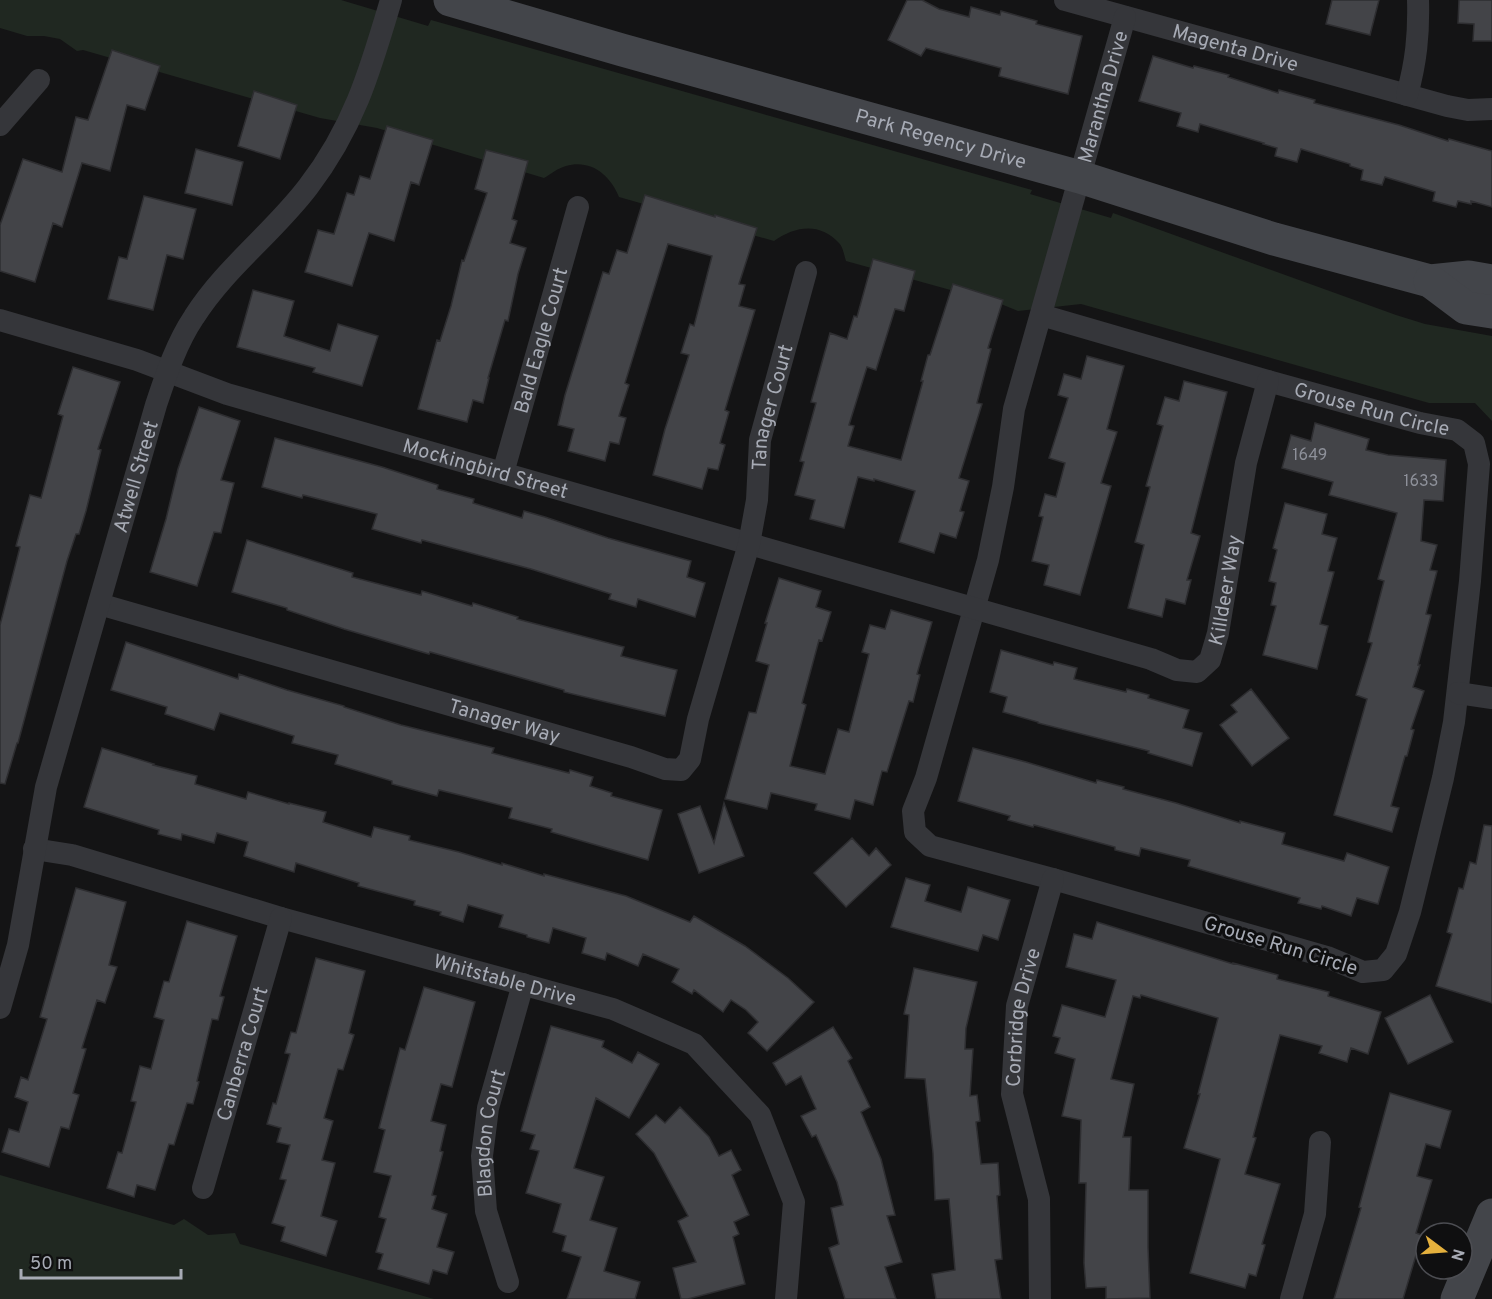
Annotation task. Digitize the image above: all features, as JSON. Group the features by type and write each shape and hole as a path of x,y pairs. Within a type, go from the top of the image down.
{"street":[{"name":"Atwell Street","path":"0,1008 18,945 46,787 167,372 182,336 207,299 228,273 308,187 333,152 366,82 391,0"},
{"name":"Park Regency Drive","path":"450,0 645,57 1080,177 1274,239 1430,281 1469,278 1492,281"},
{"name":"Magenta Drive","path":"1065,0 1407,95 1468,110 1492,109"},
{"path":"1407,95 1415,66 1419,33 1418,0"},
{"name":"Marantha Drive","path":"1080,177 1125,17"},
{"path":"0,125 39,80"},
{"name":"Grouse Run Circle","path":"1041,315 1268,381 1420,423 1457,430 1474,443 1479,464 1458,693 1443,778 1410,912 1396,954 1383,970 1364,972 1327,957 930,846 915,832 913,811 926,778 975,609 996,526 1014,409 1080,177"},
{"name":"Bald Eagle Court","path":"503,474 578,207"},
{"name":"Tanager Court","path":"749,544 757,501 760,440 806,272"},
{"name":"Park Regency Drive","path":"1430,281 1466,308 1492,312"},
{"name":"Mockingbird Street","path":"0,320 137,360 227,394 975,609"},
{"name":"Killdeer Way","path":"975,609 1151,660 1177,670 1197,672 1210,660 1218,633 1246,463 1268,381"},
{"name":"Tanager Way","path":"99,604 631,757 652,765 681,770 690,759 699,719 749,544"},
{"path":"1458,693 1492,698"},
{"name":"Whitstable Drive","path":"34,849 72,855 281,918 613,1009 694,1044 760,1115 794,1202 786,1299"},
{"name":"Corbridge Drive","path":"1040,1299 1039,1199 1012,1094 1017,1006 1053,879"},
{"name":"Canberra Court","path":"203,1188 281,918"},
{"name":"Blagdon Court","path":"508,1282 486,1211 482,1156 488,1108 523,984"},
{"path":"1291,1299 1315,1214 1320,1142"},
{"path":"1457,1299 1492,1215"}],"shaded area":[{"path":"0,0 341,0 428,26 431,20 1032,190 1030,194 1111,218 1113,213 1396,315 1425,324 1492,336 1492,421 1475,403 1429,403 1081,304 1018,311 1001,304 846,261 839,243 832,236 816,229 807,228 790,232 774,241 619,197 605,176 584,165 575,164 563,167 544,178 377,128 320,118 83,50 77,51 60,39 27,36 0,28"},
{"path":"0,1175 174,1225 184,1219 208,1235 235,1233 240,1244 434,1299 0,1299"}],"building":[{"path":"907,0 922,0 939,9 969,17 971,7 1000,15 1001,11 1037,21 1036,24 1082,36 1068,94 999,76 1001,68 926,48 921,56 888,40"},
{"path":"1332,0 1379,0 1370,35 1326,24"},
{"path":"1459,0 1492,0 1492,41 1473,41 1474,24 1458,23"},
{"path":"112,50 160,66 145,110 127,105 110,171 82,163 62,227 53,223 35,282 0,271 0,225 23,159 62,172 76,117 88,120"},
{"path":"1153,56 1193,68 1194,66 1229,75 1228,77 1278,93 1279,90 1315,100 1314,103 1399,125 1448,141 1449,139 1492,151 1492,207 1471,201 1471,204 1458,201 1456,207 1433,201 1435,192 1385,177 1382,185 1361,180 1363,170 1301,149 1297,162 1275,156 1277,148 1264,143 1200,124 1198,132 1177,126 1181,113 1139,101"},
{"path":"254,91 297,105 280,159 238,146"},
{"path":"387,126 433,140 419,185 411,182 394,241 369,233 352,286 305,272 318,230 334,234 347,193 354,195 360,176 370,179"},
{"path":"196,149 243,162 232,205 185,193"},
{"path":"486,150 528,161 512,219 517,221 510,243 526,248 508,321 505,320 483,403 473,400 467,422 418,409 437,340 440,341 451,306 462,260 464,261 487,193 475,189"},
{"path":"645,195 757,228 739,284 745,285 739,306 755,310 725,410 729,412 720,443 725,445 718,470 708,468 702,489 653,475 689,355 681,353 690,324 694,326 712,256 668,244 625,383 629,385 619,416 626,418 619,444 610,442 605,461 568,451 574,429 558,425 603,272 609,274 617,250 627,253"},
{"path":"144,196 196,209 183,259 167,255 153,310 108,299 119,257 127,259"},
{"path":"873,259 915,271 904,311 895,309 876,370 867,367 849,425 854,426 848,446 901,460 928,355 930,355 953,284 1003,300 988,348 991,349 977,403 982,404 959,478 969,481 960,511 964,512 956,538 940,533 934,553 899,542 915,491 874,479 874,481 858,477 844,528 810,519 815,500 795,495 804,462 800,461 816,403 811,402 830,333 847,339 854,316 857,317"},
{"path":"253,290 294,301 284,336 330,351 338,324 378,336 362,386 313,372 315,368 237,347"},
{"path":"1087,356 1124,366 1107,429 1117,432 1101,483 1111,486 1080,595 1044,585 1049,565 1032,561 1043,517 1039,516 1045,494 1056,497 1065,463 1049,458 1068,398 1058,395 1064,374 1081,379"},
{"path":"73,367 120,382 98,449 101,450 86,511 67,561 5,784 0,783 0,625 20,547 16,546 30,495 41,498 63,416 58,414"},
{"path":"1184,381 1227,392 1191,533 1200,536 1187,580 1191,580 1185,604 1166,599 1162,617 1128,608 1144,545 1135,542 1150,487 1146,486 1163,426 1157,424 1165,397 1179,401"},
{"path":"199,407 240,421 221,480 234,483 221,533 214,532 197,586 150,572 178,469"},
{"path":"1315,423 1369,439 1366,450 1388,455 1446,460 1443,501 1424,500 1421,541 1437,545 1430,570 1437,571 1426,614 1431,615 1413,687 1424,691 1411,729 1414,730 1391,806 1399,808 1392,832 1334,815 1367,699 1356,695 1372,643 1368,642 1384,581 1378,579 1397,513 1329,495 1333,482 1282,468 1291,435 1311,441"},
{"path":"275,438 438,485 437,489 474,499 473,503 522,518 524,511 691,561 687,577 705,583 695,617 638,599 636,607 609,599 611,594 531,569 372,529 377,514 262,487"},
{"path":"1285,503 1327,514 1322,534 1337,538 1328,571 1334,572 1320,624 1328,626 1317,669 1263,655 1276,606 1271,605 1276,583 1269,581 1277,550 1273,548"},
{"path":"247,540 353,573 352,577 421,595 422,591 472,606 473,603 518,617 517,619 624,647 621,656 677,670 665,716 564,692 564,690 430,652 429,654 232,592"},
{"path":"779,578 821,591 816,607 831,612 822,641 819,640 802,703 806,705 790,766 825,774 838,729 849,732 869,654 862,652 870,625 885,629 891,610 932,622 917,674 920,675 913,702 909,701 887,772 882,771 873,805 855,800 850,819 815,810 817,804 771,793 767,809 725,799 749,712 756,713 769,665 756,661"},
{"path":"126,642 238,679 239,674 401,725 494,748 492,753 593,777 590,786 612,793 611,796 662,810 648,860 551,832 552,829 509,818 512,808 439,790 437,796 392,784 392,781 335,764 338,755 292,743 294,736 220,713 214,730 165,714 167,707 111,690"},
{"path":"1001,650 1053,665 1054,662 1077,668 1074,679 1126,692 1127,689 1189,710 1183,728 1202,733 1192,766 1148,753 1149,751 1003,712 1007,697 990,692"},
{"path":"1251,689 1289,738 1252,766 1220,725 1237,712 1231,705"},
{"path":"102,748 153,765 197,776 195,784 246,799 248,792 326,812 323,822 371,837 374,827 410,836 409,840 626,896 690,922 694,916 745,946 788,978 814,1002 767,1051 748,1033 758,1022 746,1010 731,1000 723,1012 694,990 692,994 672,982 679,969 643,954 638,966 607,953 605,960 582,953 586,938 553,928 549,943 527,937 527,935 499,927 503,915 468,905 463,922 440,915 441,912 414,905 415,901 358,886 359,883 296,863 294,872 244,856 248,842 217,833 214,843 182,834 181,840 158,834 159,830 84,807"},
{"path":"973,748 1096,783 1097,780 1124,787 1123,789 1240,823 1240,821 1285,833 1282,844 1344,861 1347,853 1389,867 1378,904 1357,898 1351,916 1322,906 1321,909 1298,903 1300,898 1188,866 1190,860 1141,848 1139,856 1115,850 1115,847 1008,820 1010,816 958,801"},
{"path":"724,803 744,856 699,873 678,814 700,806 714,843"},
{"path":"1484,825 1492,826 1492,1003 1436,986 1452,934 1447,932 1459,888 1463,889 1470,862 1476,864"},
{"path":"852,838 869,856 876,848 891,865 846,907 814,873"},
{"path":"906,878 930,885 925,901 961,912 968,887 1010,900 998,940 983,935 978,951 891,927"},
{"path":"76,888 126,902 109,965 117,967 105,1003 97,1000 82,1048 86,1049 73,1093 79,1095 69,1129 61,1127 49,1167 2,1152 9,1129 19,1132 28,1102 15,1097 21,1077 28,1080 47,1019 40,1017"},
{"path":"187,921 237,936 220,996 224,997 218,1020 212,1019 193,1104 187,1103 174,1145 169,1144 155,1190 137,1185 134,1197 107,1188 118,1152 122,1153 136,1102 131,1101 140,1066 151,1069 164,1020 154,1017 164,981 169,982"},
{"path":"1097,922 1233,964 1278,975 1277,979 1329,992 1328,996 1381,1012 1368,1054 1351,1048 1347,1062 1319,1053 1322,1046 1280,1035 1253,1137 1256,1138 1245,1174 1280,1184 1262,1244 1265,1245 1256,1276 1249,1274 1245,1288 1190,1273 1220,1159 1184,1148 1200,1094 1198,1094 1218,1018 1141,995 1140,998 1133,996 1111,1079 1134,1084 1123,1137 1131,1137 1129,1190 1148,1190 1150,1298 1106,1299 1106,1287 1086,1288 1084,1263 1086,1183 1079,1183 1081,1120 1062,1116 1075,1059 1055,1053 1060,1038 1053,1036 1062,1005 1105,1017 1116,980 1066,967 1074,934 1092,939"},
{"path":"316,958 365,971 349,1033 354,1035 343,1070 338,1069 324,1118 333,1121 322,1160 335,1163 321,1216 337,1221 326,1256 281,1241 285,1227 272,1223 286,1180 280,1179 290,1145 277,1142 281,1128 267,1124 273,1103 276,1104 290,1054 285,1053 291,1032 296,1033"},
{"path":"914,968 977,982 966,1028 965,1049 973,1049 970,1096 977,1095 980,1121 976,1122 981,1164 998,1163 1000,1195 997,1196 1002,1259 995,1260 1001,1299 936,1299 932,1274 955,1270 949,1199 935,1200 933,1153 925,1079 905,1078 909,1015 904,1014"},
{"path":"424,987 475,1002 452,1087 441,1084 431,1121 446,1125 440,1151 443,1152 432,1195 436,1196 432,1209 447,1214 437,1247 454,1252 447,1274 433,1270 429,1284 378,1269 383,1254 376,1252 386,1219 379,1217 391,1176 374,1172 385,1130 379,1128 400,1048 405,1050"},
{"path":"1430,995 1453,1042 1408,1064 1385,1018"},
{"path":"551,1026 604,1041 602,1047 632,1063 638,1052 659,1064 629,1118 596,1098 574,1168 604,1177 590,1220 617,1228 604,1271 640,1282 635,1299 567,1299 581,1257 562,1251 566,1236 553,1232 561,1204 526,1193 539,1151 530,1149 535,1135 521,1131"},
{"path":"833,1027 852,1058 848,1061 870,1107 861,1112 881,1159 895,1215 887,1216 902,1262 885,1267 896,1299 845,1299 829,1248 839,1244 831,1208 843,1205 837,1182 816,1135 812,1137 801,1116 816,1109 801,1076 786,1085 773,1063"},
{"path":"1390,1093 1451,1111 1440,1148 1426,1144 1417,1176 1432,1180 1420,1221 1414,1221 1414,1262 1403,1299 1334,1299 1361,1208 1359,1207"},
{"path":"680,1107 709,1137 719,1156 731,1150 741,1170 732,1175 749,1215 734,1222 739,1234 733,1237 745,1284 688,1299 681,1299 673,1268 696,1262 678,1221 688,1216 654,1153 636,1134 656,1115 665,1123"}]}
